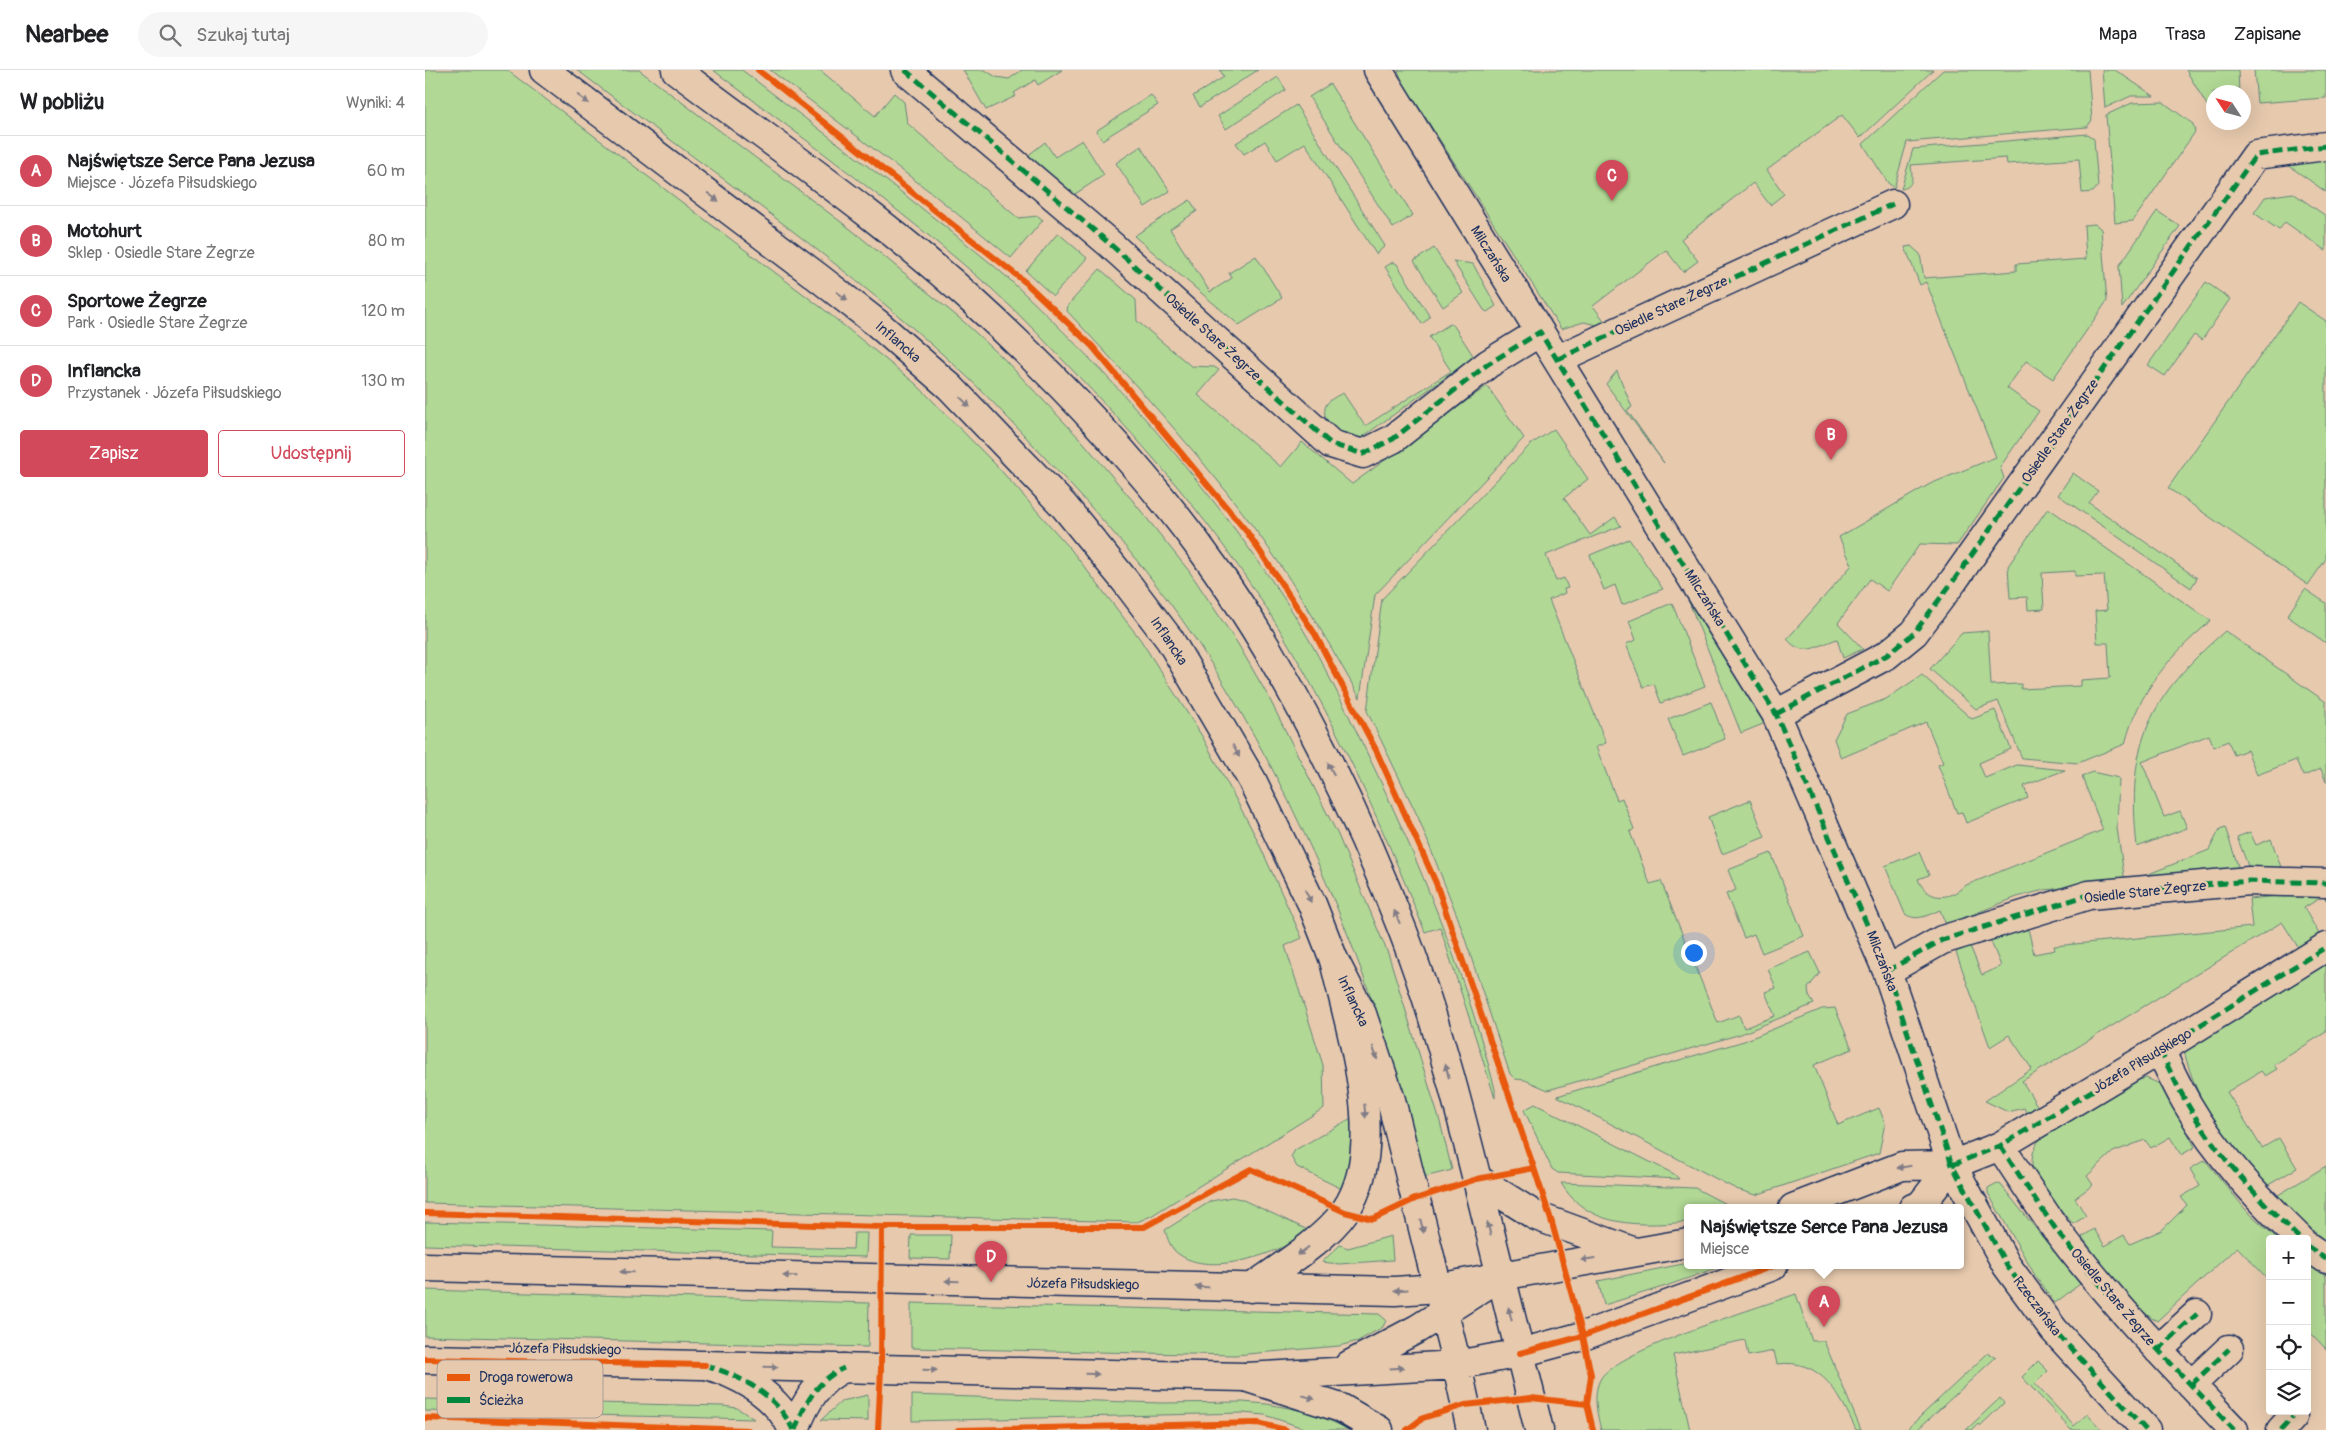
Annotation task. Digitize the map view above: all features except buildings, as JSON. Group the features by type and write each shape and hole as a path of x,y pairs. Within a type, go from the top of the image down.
{"street":[{"name":"Inflancka","path":"544,70 878,324 950,388 1064,506 1127,582 1170,640 1212,708 1252,780 1289,853 1334,960 1362,1014 1391,1100 1457,1364 1471,1430"},
{"path":"676,70 887,230 972,300 1045,369 1125,456 1173,513 1218,572 1281,673 1330,766 1405,935 1436,1028 1477,1179 1539,1430"},
{"name":"Osiedle Stare Żegrze","path":"905,70 1110,244 1331,444 1363,454 1393,439 1487,364 1540,332"},
{"name":"Milczańska","path":"1378,70 1777,714 1887,971 1952,1166"},
{"name":"Osiedle Stare Żegrze","path":"1777,714 1887,655 1914,633 1960,572 2257,155 2326,146"},
{"name":"Osiedle Stare Żegrze","path":"1558,358 1893,204"},
{"name":"Osiedle Stare Żegrze","path":"1887,971 1942,940 2089,895 2249,881 2326,883"},
{"name":"Józefa Piłsudskiego","path":"1803,1204 1901,1166 1952,1166 2000,1146 2160,1050 2326,946"},
{"path":"1251,1288 1309,1248 1345,1212 1362,1177 1367,1130 1362,1088 1334,960"},
{"path":"2160,1050 2189,1106 2213,1142 2266,1206 2295,1235"},
{"name":"Osiedle Stare Żegrze","path":"2000,1146 2056,1228 2158,1350 2234,1430"},
{"name":"Józefa Piłsudskiego","path":"1922,1204 1952,1166"},
{"name":"Rzeczańska","path":"1952,1166 2007,1266 2049,1323 2146,1430"},
{"name":"Józefa Piłsudskiego","path":"1477,1179 1536,1216 1635,1252"},
{"name":"Józefa Piłsudskiego","path":"1313,1373 1344,1367 1361,1360 1441,1300 1501,1276 1562,1263 1684,1244"},
{"path":"2311,1249 2326,1259"},
{"name":"Józefa Piłsudskiego","path":"425,1267 1395,1291 1441,1300"},
{"name":"Józefa Piłsudskiego","path":"603,1363 1245,1377 1457,1364 1520,1353 1583,1336 1765,1269"},
{"name":"Osiedle Stare Żegrze","path":"2158,1350 2197,1314"},
{"path":"2191,1385 2229,1349"},
{"name":"Józefa Piłsudskiego","path":"425,1359 472,1360"},
{"path":"705,1365 732,1375 771,1399 787,1418 794,1430"},
{"path":"794,1430 812,1395 825,1379 844,1368"},
{"path":"1245,1377 1341,1408 1379,1430"}],"green space":[{"path":"425,70 507,70 822,308 916,384 996,465 1069,547 1140,639 1202,736 1255,835 1302,938 1285,946 1323,1065 1324,1108 1151,1216 1137,1222 425,1203"},
{"path":"577,70 639,70 853,231 964,322 1003,358 1083,442 1189,571 1238,644 1268,696 1338,835 1389,956 1440,1122 1452,1170 1424,1177 1384,1037 1360,968 1334,900 1304,834 1272,769 1237,705 1198,643 1164,595 1127,548 1088,503 982,392 898,315 808,243"},
{"path":"713,70 742,70 1001,272 1084,353 1156,431 1255,556 1308,637 1339,696 1406,836 1440,919 1470,1003 1495,1089 1495,1098 1440,927 1425,932 1355,770 1315,691 1270,614 1205,521 1157,462 1106,406 992,289 889,204"},
{"path":"770,70 820,70 875,116 894,93 904,102 907,123 1018,218 1038,216 1043,220 1011,258 933,194"},
{"path":"963,70 985,70 996,77 1009,79 1022,70 1062,70 1038,85 1035,80 1014,93 1016,96 986,110"},
{"path":"1220,70 1258,70 1200,107 1193,96 1224,77"},
{"path":"1398,70 1933,70 1860,138 1842,115 1767,170 1784,194 1770,205 1753,183 1681,239 1698,261 1683,272 1666,250 1593,306 1610,328 1584,322 1561,329 1402,81"},
{"path":"1943,70 2088,70 2092,120 2087,127 1907,142 1894,188 1888,183 1863,144"},
{"path":"2102,70 2115,70 2154,96 2131,96 2105,108"},
{"path":"2186,70 2238,70 2239,85 2206,85 2206,104"},
{"path":"2254,70 2326,70 2326,98 2257,103"},
{"path":"1278,77 1286,90 1226,129 1218,116"},
{"path":"1330,84 1413,215 1393,228 1309,97"},
{"path":"1151,95 1158,105 1102,140 1096,131"},
{"path":"2163,102 2193,124 2195,132 2133,221 2115,223 2106,115 2132,103"},
{"path":"1296,105 1385,246 1376,254 1305,143 1277,160 1265,141 1244,154 1236,143"},
{"path":"2087,134 2094,139 2098,186 2093,192 2082,193 2079,159 2007,164 2006,158 1911,165 1911,183 1909,186 1901,189 1913,149"},
{"path":"1082,140 1104,175 1066,200 1021,161 1045,142 1055,157"},
{"path":"1141,146 1170,191 1145,207 1116,163"},
{"path":"2313,159 2326,162 2326,192 2285,163"},
{"path":"2293,193 2326,216 2326,251 2285,222 2279,230 2254,213 2265,197"},
{"path":"1190,200 1197,211 1170,229 1210,292 1232,278 1229,273 1256,256 1282,298 1239,325 1134,236"},
{"path":"2157,211 2180,226 2122,308 2119,266"},
{"path":"2095,224 2101,229 2107,301 2053,379 2026,361 2007,388 2039,411 2000,467 2004,478 1957,545 1920,544 1887,591 1870,579 1838,623 1863,649 1843,658 1837,639 1811,649 1799,648 1793,645 1787,639 1852,565 1839,537 1930,484 1996,457 1926,282 1920,285 1905,247 1911,246 1920,254 1924,278 2016,271 2016,264 2086,259 2084,225"},
{"path":"1058,233 1087,258 1053,296 1026,271"},
{"path":"1434,248 1463,293 1443,307 1414,261"},
{"path":"1453,261 1473,264 1496,306 1487,312 1484,310"},
{"path":"1393,262 1397,264 1430,317 1422,324 1385,267"},
{"path":"1100,269 1136,300 1137,321 1191,366 1214,367 1219,370 1198,395 1281,467 1302,442 1352,484 1487,386 1524,438 1375,595 1360,698 1303,600 1242,512 1170,424 1067,311 1068,305"},
{"path":"2206,282 2230,299 2202,340 2194,335 2165,376 2148,365"},
{"path":"2298,302 2326,321 2326,559 2308,585 2168,488"},
{"path":"1450,324 1454,326 1474,357 1361,438 1342,434 1331,426 1325,415 1326,405 1343,393 1365,426 1451,371 1429,337"},
{"path":"1617,371 1632,407 1627,410 1664,463 1606,384"},
{"path":"1554,429 1588,479 1564,498 1590,535 1615,517 1621,526 1546,555 1556,581 1564,578 1568,588 1564,589 1565,593 1549,600 1606,743 1596,747 1617,800 1622,798 1634,829 1630,832 1650,884 1661,881 1718,1023 1739,1015 1744,1028 1775,1016 1765,992 1776,988 1768,969 1810,952 1820,973 1808,988 1809,996 1814,1004 1741,1034 1548,1090 1525,1080 1515,1079 1510,1074 1458,918 1418,817 1367,711 1382,599 1530,445"},
{"path":"2073,473 2098,491 2089,503 2197,578 2191,588 2058,495"},
{"path":"2048,508 2211,621 2182,647 2157,676 2138,708 2125,744 2078,763 2022,758 1998,701 1976,709 1930,669 1962,633 1988,631 1991,685 2021,684 2021,689 2081,686 2081,680 2110,678 2108,643 2097,643 2095,611 2107,610 2104,575 2075,576 2075,571 2042,573 2044,609 2028,610 2027,597 2010,598 2008,566"},
{"path":"1629,539 1663,589 1622,605 1615,585 1604,590 1590,555"},
{"path":"2305,589 2326,603 2326,643 2287,616"},
{"path":"1685,592 1768,722 1741,733"},
{"path":"1672,603 1705,686 1661,703 1654,684 1643,687 1626,644 1636,640 1629,621"},
{"path":"2225,631 2326,702 2326,782 2321,769 2303,776 2296,760 2257,775 2247,750 2234,755 2228,741 2214,747 2209,735 2142,762 2164,817 2180,811 2187,828 2137,847 2134,811 2135,779 2140,751 2148,726 2160,702 2177,679"},
{"path":"1922,675 1972,719 1995,710 2011,749 1979,763 1985,778 2017,765 2065,770 2024,786 2028,798 1966,823 1962,812 1957,813 1938,765 1943,763 1926,722 1841,758 1834,739 1847,714 1886,699"},
{"path":"1711,702 1725,739 1683,756 1668,719"},
{"path":"2092,772 2119,778 2117,828 2125,882 2044,890 2017,897 1946,925 1940,910 1918,918 1905,914 1885,866 1919,852 1929,875 1918,879 1922,886 1933,895 1945,896 1958,891 1964,886 2103,830 2082,777"},
{"path":"1750,800 1765,837 1722,854 1708,817"},
{"path":"2225,827 2240,872 2141,877 2209,850 2220,829"},
{"path":"2250,832 2256,845 2271,839 2281,867 2250,871 2237,837"},
{"path":"1771,853 1804,936 1762,953 1754,934 1744,938 1726,894 1736,890 1728,870"},
{"path":"2326,891 2326,900 2323,896 2304,908 2319,934 2298,947 2282,922 2022,1081 2038,1107 2027,1114 2024,1108 2008,1112 1985,1101 2032,1069 2009,1035 1990,1047 1956,952 1970,946 1982,975 2001,966 1989,937 2027,924 2034,954 2055,950 2054,946 2252,927 2249,899"},
{"path":"2326,964 2326,1032 2274,1065 2277,1069 2265,1076 2261,1071 2227,1092 2262,1148 2279,1138 2297,1168 2265,1187 2215,1125 2197,1089 2184,1051"},
{"path":"1835,1008 1852,1049 1814,1065 1838,1125 1879,1108 1885,1123 1879,1153 1756,1195 1736,1189 1557,1096 1744,1041 1822,1009"},
{"path":"2146,1078 2160,1084 2166,1090 2195,1147 2181,1155 2170,1137 2151,1148 2145,1140 2113,1152 2087,1176 2093,1185 2075,1198 2086,1216 2073,1224 2036,1177 2032,1162 2036,1145 2039,1140 2139,1080"},
{"path":"1535,1104 1674,1174 1679,1179 1558,1173 1552,1169 1524,1110"},
{"path":"1355,1116 1351,1153 1342,1189 1297,1167 1291,1157 1295,1150"},
{"path":"2205,1160 2246,1210 2274,1235 2266,1235 2266,1277 2237,1247 2157,1321 2147,1315 2127,1295 2082,1237 2094,1229 2105,1246 2124,1235 2130,1244 2162,1230 2187,1205 2181,1197 2200,1186 2190,1169"},
{"path":"2326,1166 2326,1242 2275,1197"},
{"path":"1561,1183 1695,1188 1725,1204 1684,1204 1684,1222 1634,1224 1601,1217 1586,1209 1572,1198"},
{"path":"1997,1183 2001,1185 2080,1284 2055,1303 2036,1277 1988,1193 1988,1188"},
{"path":"1232,1197 1241,1199 1310,1231 1282,1248 1263,1255 1223,1263 1204,1263 1187,1259 1174,1250 1169,1243 1165,1230 1211,1201"},
{"path":"425,1222 772,1231 771,1247 853,1249 854,1233 867,1233 866,1257 425,1245"},
{"path":"911,1235 951,1235 950,1259 910,1258"},
{"path":"1391,1236 1393,1260 1339,1264 1322,1262 1340,1245 1348,1248"},
{"path":"1684,1264 1684,1269 1714,1269 1604,1305 1598,1281"},
{"path":"2311,1266 2326,1276 2326,1349 2311,1333"},
{"path":"425,1290 869,1303 868,1347 425,1336"},
{"path":"1796,1294 1812,1341 1824,1341 1861,1430 1856,1430 1836,1392 1818,1373 1806,1367 1793,1364 1777,1364 1774,1351 1748,1356 1745,1340 1673,1355 1690,1430 1601,1430 1596,1397 1598,1384 1601,1378 1613,1367 1634,1355 1691,1330"},
{"path":"911,1303 1379,1314 1386,1320 1383,1327 1358,1341 1339,1346 1235,1355 911,1348"},
{"path":"1988,1353 1996,1357 1917,1430 1906,1430"},
{"path":"2038,1361 2048,1371 2035,1384 2074,1426 2087,1414 2102,1430 2071,1430 2022,1377"},
{"path":"868,1395 868,1421 821,1420 842,1401"},
{"path":"912,1395 1161,1403 1243,1402 1267,1404 1310,1412 1351,1430 1309,1430 1265,1415 1243,1413 912,1421"},
{"path":"2000,1398 2004,1403 1980,1426 1978,1424 1972,1430 1966,1430"},
{"path":"425,1399 437,1399 437,1411 425,1411"},
{"path":"603,1403 723,1406 737,1408 754,1419 603,1415"}],"marked path":[{"path":"905,70 1110,244 1331,444 1363,454 1393,439 1488,364 1540,332 1776,714 1887,971 1952,1165 2007,1266 2054,1330 2146,1430"},
{"path":"1776,714 1887,655 1914,633 1954,580 2256,155 2326,146"},
{"path":"1558,359 1893,204"},
{"path":"1887,971 1942,940 2089,895 2249,881 2326,883"},
{"path":"1952,1165 2000,1146 2326,947"},
{"path":"2160,1050 2184,1099 2225,1159 2296,1235"},
{"path":"2000,1146 2055,1228 2097,1281 2141,1332 2234,1430"},
{"path":"2311,1249 2326,1259"},
{"path":"2158,1350 2197,1314"},
{"path":"2191,1385 2229,1349"},
{"path":"705,1365 732,1375 757,1388 778,1407 793,1430"},
{"path":"795,1430 813,1393 827,1379 844,1368"},
{"path":"2281,1430 2293,1417"}],"cycle path":[{"path":"758,70 1025,282 1092,346 1247,532 1315,634 1376,750 1436,883 1534,1168"},
{"path":"425,1213 882,1227 1144,1227 1251,1169 1345,1212 1373,1219 1415,1199 1477,1179 1534,1168 1552,1223 1583,1336 1591,1375 1587,1404 1593,1430"},
{"path":"878,1430 881,1369 882,1227"},
{"path":"1520,1353 1583,1336 1765,1269"},
{"path":"425,1359 472,1360"},
{"path":"603,1363 705,1365"},
{"path":"1407,1430 1423,1418 1465,1405 1531,1398 1587,1404"},
{"path":"425,1418 748,1430"},
{"path":"958,1430 1258,1423 1286,1430"}],"place":[{"name":"Sportowe Żegrze","path":"1612,201"},
{"name":"Motohurt","path":"1831,460"},
{"name":"Inflancka","path":"991,1282"},
{"name":"Najświętsze Serce Pana Jezusa","path":"1824,1327"}]}
